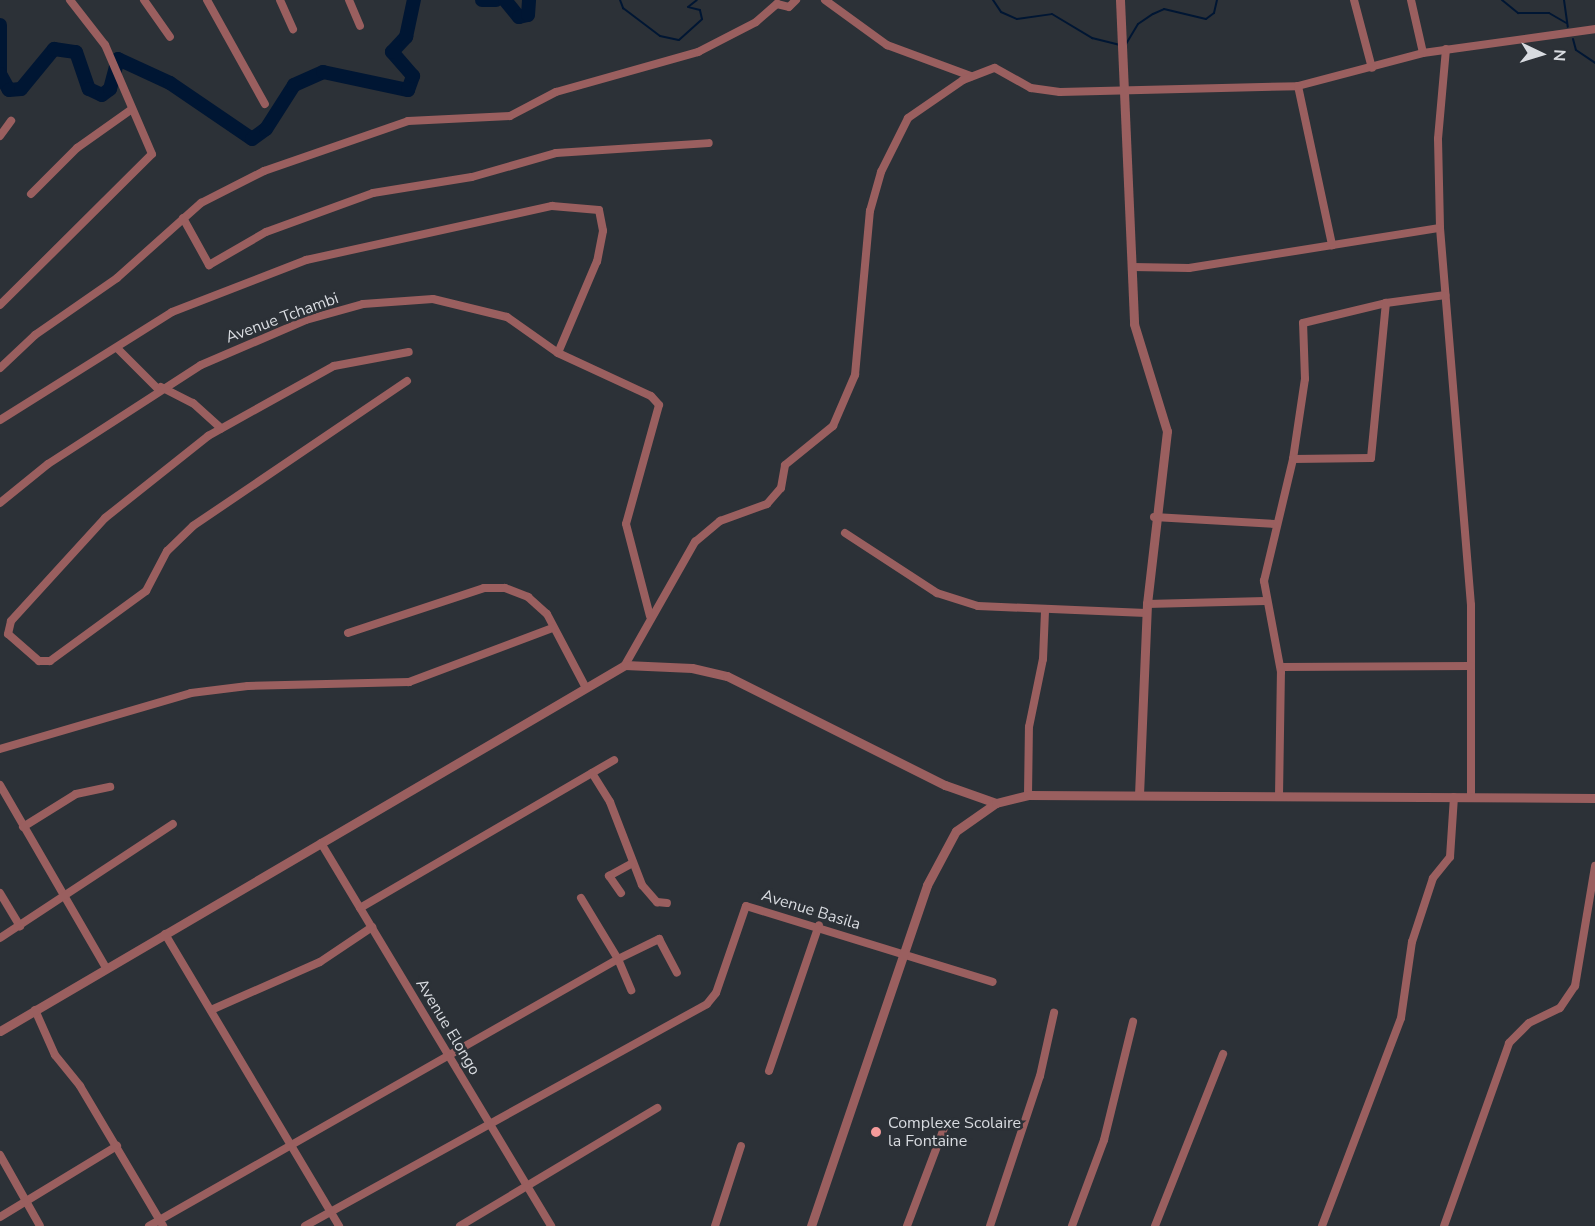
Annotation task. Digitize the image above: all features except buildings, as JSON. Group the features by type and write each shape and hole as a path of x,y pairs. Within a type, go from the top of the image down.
{"street":[{"path":"0,305 152,153 105,45 70,0"},
{"path":"144,0 170,37"},
{"path":"207,0 265,104"},
{"path":"280,0 293,29"},
{"path":"349,0 360,26"},
{"path":"0,368 35,334 117,278 183,218 264,171 383,127 510,116 556,92 698,52 756,22 777,4 789,7 796,0"},
{"path":"825,0 887,45 971,76"},
{"path":"1120,0 1135,331 1167,431 1154,517 1146,608 1139,795"},
{"path":"1354,0 1372,68"},
{"path":"1411,0 1423,53"},
{"path":"0,1031 625,665 650,616 697,539 720,521 767,504 781,488 785,465 833,426 855,375 870,211 881,172 908,118 971,76 995,68 1031,88 1298,86 1423,53 1595,29"},
{"path":"1446,49 1438,139 1440,228 1471,666 1471,797"},
{"path":"1298,86 1332,245"},
{"path":"31,194 77,148 132,109"},
{"path":"0,136 11,121"},
{"path":"183,218 209,265 266,232 374,193 472,177 556,153 709,143"},
{"path":"0,420 172,312 306,260 552,206 599,210 603,231 597,261 558,353"},
{"path":"1133,267 1189,268 1440,228"},
{"path":"1280,796 1281,672 1265,601 1275,524 1293,459 1305,379 1303,322 1386,303 1445,295"},
{"name":"Avenue Tchambi","path":"0,503 159,388 306,320 397,299 433,299 507,317 558,353 651,396 659,405 626,524 650,616"},
{"path":"1293,459 1365,462 1374,453 1386,303"},
{"path":"117,348 159,388 193,403 222,428"},
{"path":"407,381 193,526 167,551 146,591 50,661 39,661 8,634 11,621 118,505 222,428 334,366 409,352"},
{"path":"1154,517 1275,524"},
{"path":"845,533 937,593 996,609 1045,612 1265,601"},
{"path":"348,633 484,588 528,597 553,628 586,688"},
{"path":"1028,795 1029,727 1043,659 1045,612"},
{"path":"0,749 191,693 248,686 409,682 553,628"},
{"path":"625,665 692,668 727,676 945,785 996,803"},
{"path":"1281,667 1471,666"},
{"path":"360,908 614,760"},
{"path":"592,773 610,802 632,863 651,896 667,903"},
{"path":"0,784 106,968"},
{"path":"23,827 76,794 110,787"},
{"path":"811,1226 902,952 941,852 968,821 996,803 1028,795 1595,798"},
{"path":"1322,1226 1402,1016 1412,942 1433,878 1450,857 1454,797"},
{"path":"0,938 173,824"},
{"name":"Avenue Elongo","path":"321,843 551,1226"},
{"path":"621,893 609,876 632,863"},
{"path":"1444,1226 1509,1043 1529,1023 1560,1008 1575,986 1595,866"},
{"path":"0,893 20,926"},
{"path":"580,898 618,959 631,990"},
{"name":"Avenue Basila","path":"488,1121 707,1004 716,993 746,906 819,925 993,982"},
{"path":"769,1071 819,925"},
{"path":"211,1010 320,962 372,927"},
{"path":"165,934 339,1226"},
{"path":"149,1226 161,1223 291,1145 451,1058 496,1026 659,939 677,973"},
{"path":"35,1010 55,1055 117,1146 161,1223"},
{"path":"990,1226 1040,1076 1054,1013"},
{"path":"1072,1226 1106,1132 1133,1022"},
{"path":"1155,1226 1223,1054"},
{"path":"460,1226 657,1108"},
{"path":"305,1226 488,1121"},
{"path":"907,1226 946,1123"},
{"path":"0,1217 117,1146"},
{"path":"716,1226 741,1146"},
{"path":"0,1155 24,1202 40,1226"}],"waterway":[{"path":"0,25 0,74 9,90 21,89 54,49 76,52 89,89 102,95 110,89 118,59 170,83 252,139 266,129 294,85 323,72 408,90 413,76 392,52 406,37 414,0"},
{"path":"482,0 496,0"},
{"path":"505,0 519,17 528,15 529,0"},
{"path":"620,0 623,8 660,36 679,40 702,19 700,10 688,7 697,0"},
{"path":"993,0 1001,12 1017,19 1052,14 1092,38 1120,45"},
{"path":"1126,44 1138,24 1153,14 1164,9 1206,19 1214,13 1217,0"},
{"path":"1502,0 1518,13 1549,13 1566,23"},
{"path":"1564,0 1568,27"},
{"path":"1573,39 1576,50 1595,63"}],"place":[{"name":"Complexe Scolaire la Fontaine","path":"876,1132"}]}
